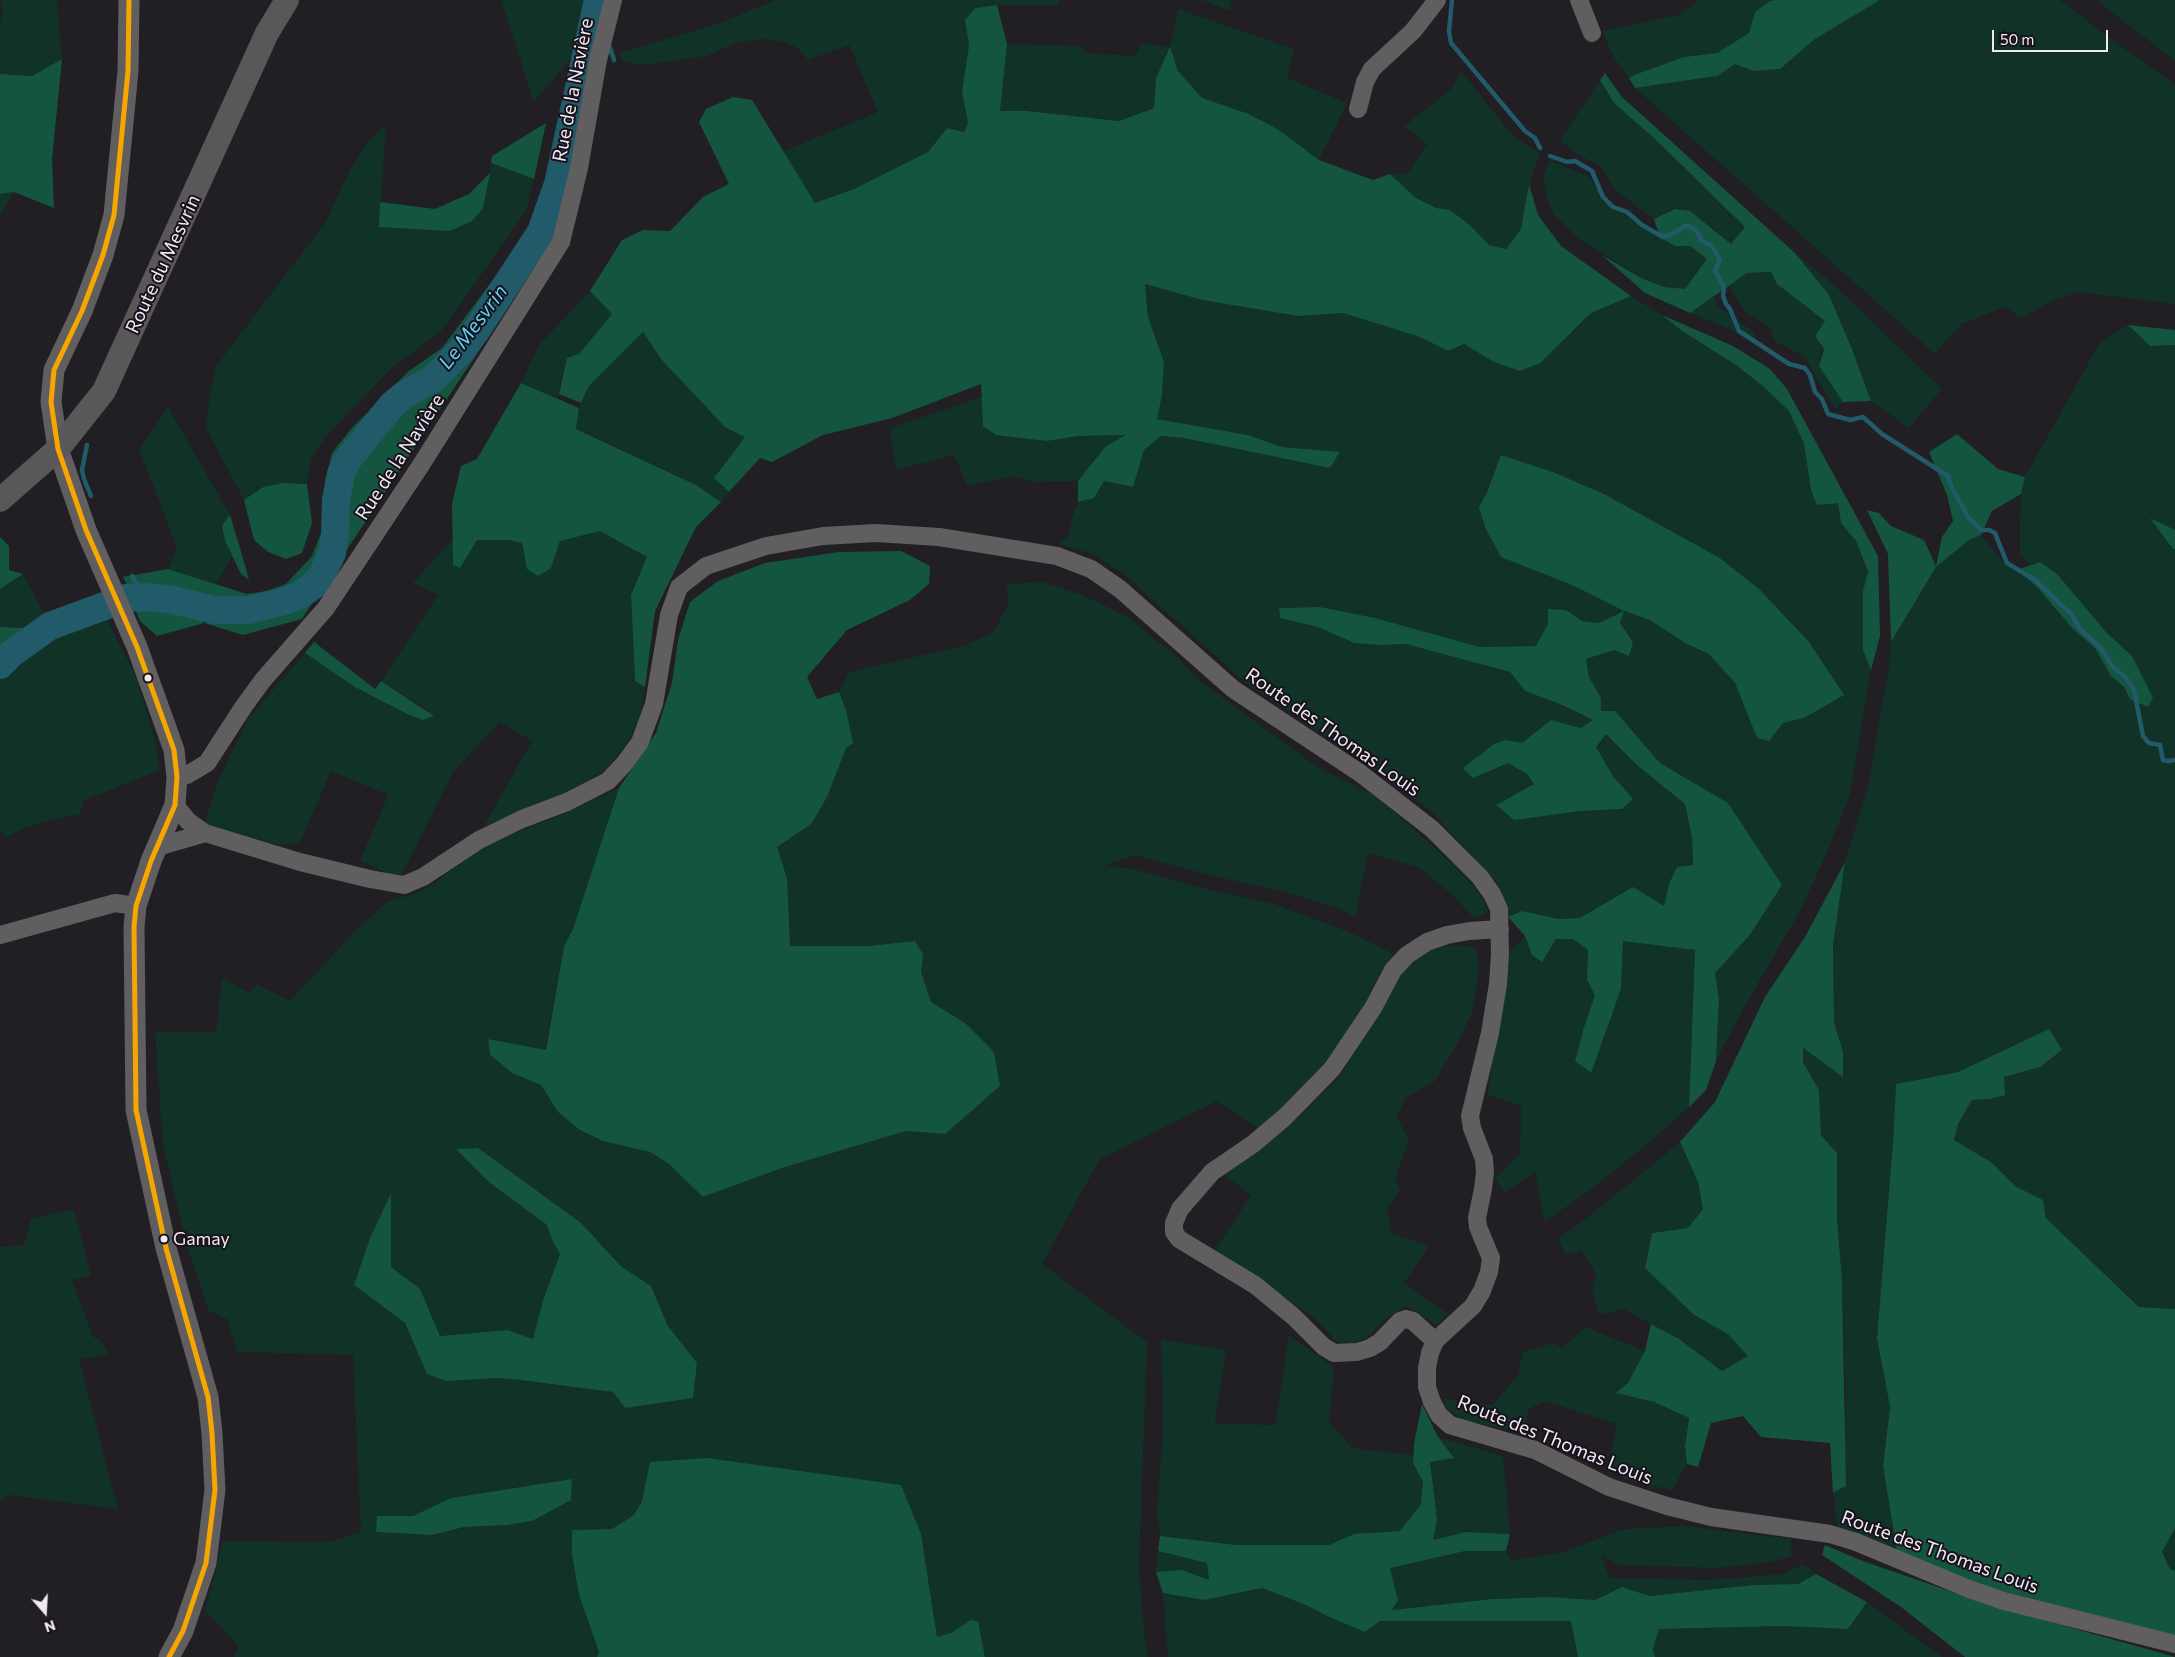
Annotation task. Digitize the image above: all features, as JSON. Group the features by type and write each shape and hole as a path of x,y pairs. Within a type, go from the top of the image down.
{"main road":[{"name":"Route du Mesvrin","path":"0,500 58,449 104,391 267,33 287,0"}],"street":[{"path":"130,0 128,71 114,215 103,255 82,311 54,370 51,402 58,449 86,530 129,629 174,750 177,777 175,805 157,847 136,906 134,927 136,1110 166,1248 208,1397 215,1490 206,1563 183,1631 169,1657"},
{"name":"Rue de la Navière","path":"177,777 187,775 206,763 244,706 264,680 326,608 421,465 561,242 579,168 598,60 613,0"},
{"path":"1358,109 1365,82 1372,69 1413,31 1436,0"},
{"path":"1579,0 1592,33"},
{"name":"Route des Thomas Louis","path":"175,805 188,821 205,833 300,862 390,884 404,885 417,880 479,840 522,819 567,802 608,781 624,764 640,742 654,704 670,615 679,587 706,566 766,546 823,536 885,533 939,537 1057,556 1091,569 1120,589 1233,689 1360,773 1432,830 1480,877 1492,894 1499,909 1498,984 1490,1033 1470,1116 1472,1128 1484,1159 1485,1172 1477,1218 1478,1227 1491,1258 1489,1272 1482,1292 1473,1306 1435,1341 1427,1368 1427,1387 1432,1402 1440,1415 1450,1425 1535,1450 1609,1487 1667,1506 1711,1517 1830,1534 1856,1542 2004,1601 2175,1644"},
{"path":"157,847 205,833"},
{"path":"0,935 115,903 136,906"},
{"path":"1435,1341 1413,1321 1406,1319 1400,1321 1380,1342 1370,1348 1346,1354 1334,1353 1324,1347 1294,1318 1254,1285 1179,1239 1174,1232 1174,1223 1180,1210 1212,1172 1253,1144 1285,1117 1332,1069 1372,1008 1393,970 1407,955 1427,942 1447,935 1469,931 1500,930"}],"green space":[{"path":"0,0 57,0 62,59 32,76 0,74 0,26 3,11"},
{"path":"501,0 588,0 582,35 572,57 534,102"},
{"path":"776,0 1059,0 1059,5 997,5 975,8 965,20 969,45 962,92 968,124 963,132 947,128 928,152 854,189 815,203 782,152 878,112 849,45 808,60 797,48 785,42 764,39 739,42 707,56 643,65 623,61 619,53 720,23"},
{"path":"1202,0 1231,0 1230,11"},
{"path":"1699,0 1775,0 1770,1 1755,12 1749,33 1717,53 1684,57 1629,78 1614,58 1602,31 1678,15"},
{"path":"1880,0 2060,0 2175,84 2175,304 2078,292 2052,301 2021,318 2005,307 1961,324 1935,354 1635,88 1717,76 1735,64 1754,71 1780,69 1815,39"},
{"path":"1880,0 1815,39 1780,69 1754,71 1735,64 1717,76 1635,88 1629,78 1684,57 1717,53 1749,33 1755,12 1770,1"},
{"path":"2096,0 2175,0 2175,61 2149,41"},
{"path":"997,5 1007,44 1000,111 1027,111 1119,121 1154,108 1156,78 1170,47 1178,71 1202,98 1249,114 1279,130 1319,160 1373,180 1390,174 1416,198 1436,208 1450,210 1470,225 1489,245 1506,249 1521,229 1529,184 1538,215 1561,246 1631,296 1591,313 1540,363 1520,371 1494,362 1464,344 1448,351 1420,337 1343,313 1298,316 1202,300 1145,284 1148,317 1164,362 1162,395 1157,419 1248,435 1282,447 1340,452 1330,468 1184,438 1161,436 1144,450 1133,487 1104,481 1094,498 1078,502 1078,481 1106,446 1126,435 1078,436 1047,441 996,435 983,426 981,384 892,418 823,435 772,462 760,458 729,492 714,478 745,437 725,427 661,359 643,332 589,386 581,403 559,394 567,358 579,354 612,314 590,291 622,240 643,230 670,231 703,197 729,184 699,122 706,109 733,97 752,100 815,203 854,189 928,152 947,128 964,132 968,123 962,92 969,45 965,20 975,8"},
{"path":"1178,9 1294,49 1287,78 1347,103 1319,160 1279,130 1249,114 1202,98 1178,71 1170,48 1156,78 1154,107 1119,121 1027,111 1000,111 1007,44 1081,46 1087,53 1135,56 1142,43 1170,47"},
{"path":"62,59 52,159 54,208 14,192 0,194 0,74 32,76"},
{"path":"1461,71 1514,137 1540,153 1529,184 1521,229 1506,249 1489,245 1470,225 1450,210 1436,208 1416,198 1390,174 1407,174 1427,144 1404,126 1450,90"},
{"path":"1605,73 1622,97 1795,253 1829,295 1871,401 1843,402 1819,366 1824,349 1815,336 1825,321 1777,284 1771,272 1747,273 1690,313 1645,293 1602,255 1641,278 1664,287 1685,289 1707,259 1690,246 1675,246 1660,237 1654,219 1675,209 1690,211 1731,244 1745,227 1657,141 1614,103 1600,80"},
{"path":"1600,80 1614,103 1657,141 1745,227 1731,245 1713,228 1675,209 1654,219 1615,190 1601,167 1575,153 1560,140"},
{"path":"546,123 534,179 491,163 492,156"},
{"path":"386,124 379,227 483,208 491,163 534,179 526,211 442,330 392,368 327,435 311,458 307,484 283,483 263,487 244,500 206,428 209,399 216,366 325,223 349,172 368,142"},
{"path":"1549,160 1590,177 1603,201 1675,246 1690,246 1708,259 1685,290 1664,287 1641,278 1577,237 1554,215 1548,201 1543,176"},
{"path":"490,173 483,208 472,221 450,231 379,227 380,202 435,209 469,194"},
{"path":"14,192 0,216 0,194"},
{"path":"528,233 527,242 474,323 432,373 407,385 391,400 351,449 340,469 331,504 329,540 307,582 290,593 244,603 214,602 181,593 130,590 123,577 168,569 247,594 266,591 286,584 312,556 323,528 325,481 332,453 351,429 409,371 442,348"},
{"path":"1795,253 1832,283 1942,389 1909,428 1871,401 1829,295"},
{"path":"1771,272 1777,284 1825,321 1824,349 1821,350 1819,366 1843,402 1835,409 1804,356 1774,341 1770,327 1746,313 1729,286 1747,273"},
{"path":"1145,284 1202,300 1298,316 1343,313 1420,337 1448,351 1464,344 1494,362 1574,331 1591,313 1631,296 1736,365 1764,387 1789,411 1804,444 1811,490 1838,503 1841,523 1856,541 1868,571 1863,591 1863,650 1871,670 1850,795 1829,848 1800,911 1741,1013 1716,1061 1719,999 1715,973 1749,936 1728,803 1660,763 1615,711 1601,711 1601,698 1589,677 1586,659 1614,650 1628,655 1633,642 1620,622 1624,611 1599,623 1582,621 1566,610 1548,609 1548,624 1536,646 1480,647 1375,618 1320,607 1279,608 1280,618 1318,627 1354,643 1379,645 1406,644 1510,672 1525,691 1560,704 1593,720 1581,728 1551,720 1522,743 1506,740 1473,778 1508,763 1527,774 1534,784 1497,805 1580,811 1621,809 1633,799 1613,776 1596,747 1605,733 1638,766 1685,804 1692,837 1693,865 1669,884 1664,906 1633,888 1581,918 1559,919 1522,911 1508,917 1495,881 1433,813 1385,776 1246,683 1124,574 1093,554 1058,544 1069,536 1072,517 1078,502 1094,498 1103,481 1133,487 1144,450 1161,436 1184,438 1330,468 1340,452 1282,447 1248,435 1156,419 1162,395 1164,362 1148,317","holes":["1501,455 1553,472 1604,494 1720,558 1759,589 1804,718 1783,723 1778,731 1757,738 1735,683 1709,654 1685,643 1650,620 1624,611 1572,585 1485,527 1480,508"]},
{"path":"590,291 613,314 562,374 558,399 521,383 539,345"},
{"path":"1715,296 1717,305 1755,333 1754,344 1732,330 1690,313"},
{"path":"1662,315 1733,346 1770,369 1787,389 1878,556 1880,636 1871,670 1863,650 1863,591 1868,571 1856,541 1841,523 1838,503 1817,505 1811,490 1804,444 1789,411 1764,387 1736,365 1682,331"},
{"path":"490,322 490,334 344,554 342,538 345,494 352,466 402,403 444,376"},
{"path":"2128,325 2150,346 2175,345 2175,1309 2140,1307 2046,1218 2042,1200 2015,1186 1991,1162 1954,1140 1958,1124 1972,1100 1990,1099 2004,1077 2040,1067 2062,1050 2049,1030 1958,1072 1896,1084 1877,1338 1890,1407 1883,1466 1897,1551 1871,1538 1838,1529 1833,1493 1846,1486 1844,1443 1846,1407 1842,1280 1837,1219 1837,1153 1821,1135 1819,1090 1803,1062 1803,1048 1843,1076 1843,1052 1834,1022 1833,945 1845,862 1869,782 1889,666 1891,642 1936,567 1969,540 1981,535 2002,560 2037,587 2073,629 2095,648 2111,676 2124,687 2130,699 2132,656 2106,632 2040,562 2030,565 2020,554 2021,494 2025,477 2100,342"},
{"path":"2128,325 2175,330 2175,345 2150,346"},
{"path":"643,332 661,359 745,437 714,478 729,492 721,502 696,485 575,428 579,408 589,386"},
{"path":"521,383 579,408 576,429 696,485 721,502 696,527 655,611 645,687 635,681 631,595 647,557 600,531 560,541 551,568 538,576 527,569 522,543 508,540 477,540 460,568 453,565 452,504 461,466 477,459"},
{"path":"982,397 983,425 1047,441 1078,436 1127,435 1078,481 1034,482 1013,476 967,486 954,455 896,470 890,428"},
{"path":"168,407 230,515 222,525 225,541 232,557 216,584 168,569 177,548 139,449"},
{"path":"1957,434 1998,469 2025,477 2021,494 1992,511 1981,535 1969,540 1936,567 1891,642 1888,554 1867,510 1879,513 1891,526 1924,540 1936,566 1942,537 1953,521 1947,495 1929,452"},
{"path":"1501,455 1553,472 1604,494 1720,558 1759,589 1809,642 1844,695 1804,718 1783,723 1769,741 1757,738 1735,683 1709,654 1685,643 1650,620 1624,611 1572,585 1501,557 1485,527 1479,507 1487,492"},
{"path":"283,483 307,484 312,523 302,553 286,559 268,552 254,540 244,500 263,487"},
{"path":"230,515 249,580 241,574 225,541 222,525"},
{"path":"2150,518 2175,530 2175,549 2173,549"},
{"path":"601,530 647,557 631,595 635,681 645,687 640,717 626,745 607,768 578,790 484,826 532,741 500,722 453,772 402,874 389,874 360,861 388,795 331,771 300,843 279,845 204,825 217,783 248,719 305,653 355,687 407,714 423,720 425,708 381,681 438,595 413,583 453,539 453,565 477,540 508,540 522,543 527,569 551,568 560,541"},
{"path":"0,537 9,546 9,570 23,574 0,589"},
{"path":"901,551 930,566 929,584 910,600 847,630 807,677 817,699 839,692 846,710 853,743 846,748 827,797 811,824 777,847 787,878 790,946 868,946 915,941 923,954 921,972 931,1002 965,1023 994,1052 1000,1086 945,1134 906,1131 782,1168 703,1197 669,1164 650,1152 603,1141 580,1130 558,1112 541,1085 512,1073 490,1055 488,1039 546,1050 564,946 573,929 619,788 656,733 672,683 678,640 690,602 718,581 765,563 839,552"},
{"path":"2040,562 2057,574 2106,632 2132,656 2153,698 2148,707 2130,699 2124,687 2111,676 2095,648 2073,629 2037,587 2017,570"},
{"path":"23,574 47,618 23,628 0,627 0,589"},
{"path":"1042,582 1080,594 1128,617 1173,654 1200,681 1317,767 1376,796 1454,865 1477,889 1489,912 1474,918 1450,893 1418,867 1368,853 1355,917 1338,908 1281,891 1213,876 1135,855 1104,866 1133,869 1210,890 1274,904 1349,932 1394,954 1379,975 1358,1017 1330,1060 1301,1093 1259,1129 1217,1101 1100,1159 1042,1264 1147,1342 1139,1567 1148,1657 985,1657 978,1622 971,1621 951,1633 937,1637 921,1534 650,1462 642,1501 634,1515 612,1529 572,1530 572,1555 579,1595 599,1652 597,1657 234,1657 239,1647 205,1610 223,1541 328,1542 361,1532 353,1355 237,1352 227,1319 209,1311 184,1235 163,1145 155,1032 216,1032 222,978 250,993 256,984 290,1001 355,931 387,902 419,892 438,881 475,849 558,816 619,788 573,929 564,946 545,1050 488,1039 490,1055 512,1073 541,1085 558,1112 603,1141 650,1152 669,1164 703,1197 782,1168 907,1131 945,1134 969,1112 965,1023 931,1003 921,972 923,954 915,941 868,946 790,946 787,878 777,847 811,824 846,748 846,710 839,692 849,672 963,646 992,633 1008,606 1007,584","holes":["478,1148 603,1245 622,1267 651,1286 668,1326 697,1363 625,1408 613,1392 520,1380 428,1374 405,1323 354,1285 370,1238 390,1195 391,1267 429,1308 440,1336 507,1330 533,1339 543,1300 560,1253 553,1242 547,1225 490,1183 457,1149","571,1479 507,1525 464,1527 432,1535 377,1516 413,1516 451,1498"]},
{"path":"96,595 107,620 50,638 0,677 0,627 23,628"},
{"path":"315,598 302,619 243,635 204,623 276,613"},
{"path":"134,606 190,611 204,623 157,636 140,621"},
{"path":"1320,607 1375,618 1480,647 1536,646 1548,624 1548,609 1566,610 1582,621 1599,623 1624,611 1620,623 1633,642 1629,656 1614,650 1586,659 1589,677 1601,698 1601,711 1615,711 1660,763 1728,803 1782,885 1749,936 1715,973 1719,999 1716,1061 1706,1090 1689,1107 1695,950 1623,941 1621,989 1591,1073 1575,1061 1595,995 1587,980 1588,950 1573,939 1556,939 1542,962 1532,955 1525,936 1508,917 1522,911 1559,919 1580,918 1633,887 1664,906 1669,884 1677,867 1693,865 1692,837 1685,804 1638,766 1606,734 1596,747 1613,776 1633,799 1622,809 1580,811 1514,820 1496,805 1534,784 1527,774 1508,763 1473,778 1463,768 1494,744 1506,740 1522,743 1551,720 1581,728 1593,720 1560,704 1525,691 1510,672 1406,644 1379,645 1354,643 1318,627 1280,618 1279,608"},
{"path":"107,620 135,674 155,738 160,770 83,801 80,814 50,820 25,828 5,838 0,829 0,677 50,638"},
{"path":"314,642 375,689 381,681 434,716 423,720 407,714 355,687 305,653"},
{"path":"1845,862 1833,945 1834,1022 1843,1052 1843,1077 1803,1048 1803,1062 1819,1090 1821,1135 1837,1153 1837,1219 1842,1280 1846,1486 1833,1493 1830,1443 1761,1437 1743,1416 1711,1423 1698,1467 1687,1464 1685,1447 1689,1418 1654,1402 1616,1393 1628,1383 1645,1351 1651,1324 1679,1339 1722,1371 1748,1356 1728,1334 1694,1315 1645,1268 1652,1233 1688,1228 1703,1209 1698,1182 1680,1142 1715,1102 1765,997 1805,937"},
{"path":"1525,936 1532,955 1556,939 1573,939 1588,950 1587,980 1595,995 1575,1060 1590,1073 1621,989 1623,940 1695,950 1689,1107 1649,1143 1589,1191 1544,1222 1535,1172 1505,1193 1495,1178 1520,1154 1521,1106 1487,1095 1510,951"},
{"path":"1453,945 1476,948 1479,970 1472,1012 1457,1045 1434,1082 1405,1098 1397,1117 1409,1140 1395,1180 1401,1190 1387,1208 1391,1233 1429,1246 1404,1283 1448,1314 1436,1325 1407,1306 1383,1321 1367,1338 1351,1344 1337,1342 1313,1317 1215,1250 1251,1195 1224,1175 1294,1122 1340,1076 1400,974 1424,952"},
{"path":"2049,1029 2062,1050 2040,1067 2004,1077 2005,1095 1990,1099 1972,1100 1958,1124 1954,1140 1991,1162 2015,1186 2043,1200 2046,1218 2139,1307 2175,1309 2175,1528 2162,1552 2170,1569 2175,1571 2175,1638 1980,1585 1897,1551 1883,1466 1890,1407 1877,1338 1896,1084 1958,1072"},
{"path":"1680,1142 1698,1182 1703,1209 1688,1228 1652,1233 1645,1268 1694,1315 1728,1334 1748,1356 1722,1371 1679,1339 1623,1309 1599,1315 1592,1289 1596,1274 1581,1250 1566,1255 1558,1239"},
{"path":"478,1148 581,1223 622,1267 651,1286 668,1326 697,1363 693,1398 625,1408 613,1392 496,1378 446,1381 427,1374 405,1323 354,1285 370,1238 391,1193 391,1267 420,1289 440,1336 508,1330 533,1339 543,1300 560,1254 547,1225 490,1183 456,1149"},
{"path":"74,1209 91,1276 72,1280 93,1337 100,1339 109,1355 79,1359 118,1509 8,1495 0,1502 0,1247 24,1245 31,1219"},
{"path":"1585,1327 1645,1351 1628,1383 1616,1393 1654,1402 1689,1418 1685,1447 1687,1464 1672,1490 1629,1481 1610,1470 1616,1424 1545,1401 1529,1409 1522,1433 1462,1420 1446,1407 1443,1398 1492,1406 1518,1375 1523,1352 1554,1343 1563,1348"},
{"path":"1289,1335 1334,1367 1329,1422 1352,1448 1413,1455 1413,1464 1423,1482 1421,1504 1400,1531 1354,1534 1329,1545 1236,1545 1160,1536 1157,1512 1163,1429 1161,1339 1226,1350 1215,1423 1275,1425"},
{"path":"1422,1404 1438,1437 1454,1458 1430,1462 1437,1519 1433,1540 1466,1532 1510,1534 1506,1551 1465,1551 1390,1568 1398,1600 1392,1610 1492,1599 1550,1597 1595,1600 1622,1587 1650,1596 1753,1585 1798,1584 1816,1574 1867,1602 1848,1629 1784,1626 1659,1629 1653,1649 1655,1657 1578,1657 1571,1621 1380,1621 1365,1632 1306,1605 1262,1588 1204,1600 1163,1593 1156,1572 1182,1570 1209,1580 1207,1563 1158,1551 1160,1536 1236,1545 1329,1545 1354,1534 1400,1531 1421,1504 1423,1482 1413,1463 1414,1444"},
{"path":"1438,1437 1503,1456 1510,1534 1466,1532 1433,1540 1437,1519 1430,1461 1453,1458"},
{"path":"707,1458 901,1485 921,1534 937,1637 951,1633 971,1620 978,1621 985,1657 597,1657 599,1652 579,1595 572,1555 572,1530 612,1529 634,1515 642,1501 650,1462"},
{"path":"572,1479 571,1500 532,1521 507,1525 464,1527 432,1535 376,1532 377,1516 413,1516 451,1498"},
{"path":"1686,1526 1790,1539 1792,1556 1771,1562 1716,1568 1618,1565 1602,1556 1609,1578 1710,1580 1783,1574 1803,1564 1816,1574 1798,1584 1753,1585 1650,1596 1622,1587 1595,1600 1550,1597 1492,1599 1391,1610 1390,1568 1412,1561 1465,1551 1506,1551 1511,1560 1560,1553 1624,1529"},
{"path":"2175,1528 2175,1571 2170,1569 2162,1552"},
{"path":"1825,1545 1860,1560 1987,1604 2175,1657 1965,1657 1901,1607 1822,1555"},
{"path":"1158,1551 1207,1563 1209,1581 1182,1570 1156,1572"},
{"path":"1262,1588 1306,1605 1327,1616 1380,1621 1571,1621 1578,1657 1168,1657 1163,1593 1204,1600"},
{"path":"1867,1602 1942,1657 1655,1657 1653,1649 1659,1629 1784,1626 1848,1629"}],"waterway":[{"name":"Le Mesvrin","path":"0,665 11,654 50,626 126,598 169,599 214,610 249,610 285,601 300,595 314,585 322,575 332,553 335,535 336,500 341,474 346,462 392,405 404,395 433,379 462,350 541,232 558,184 598,0"},
{"path":"1452,0 1449,31 1451,43 1525,131 1535,138 1540,148"},
{"path":"609,45 614,60"},
{"path":"1550,156 1567,162 1575,161 1592,171 1603,197 1613,207 1627,212 1642,225 1663,237 1671,235 1685,226 1689,226 1697,231 1701,240 1712,246 1720,260 1715,270 1724,287 1723,296 1726,304 1739,331 1789,364 1805,368 1810,375 1815,392 1822,399 1828,414 1850,420 1863,417 1882,434 1948,476 1952,488 1968,517 1981,530 1989,530 1995,533 2007,563 2035,580 2071,614 2081,630 2100,647 2113,667 2126,678 2134,690 2143,736 2149,743 2160,745 2163,760 2175,760"},
{"path":"87,445 82,470 91,496"},
{"path":"132,576 144,597"}],"transit line":[{"path":"129,0 128,71 114,215 103,255 82,311 54,370 51,402 58,449 86,530 137,647 174,750 177,777 175,805 151,861 136,906 134,927 136,1110 166,1248 208,1397 215,1490 206,1563 183,1631 169,1657"}],"place":[{"name":"Gamay","path":"164,1239"}]}
